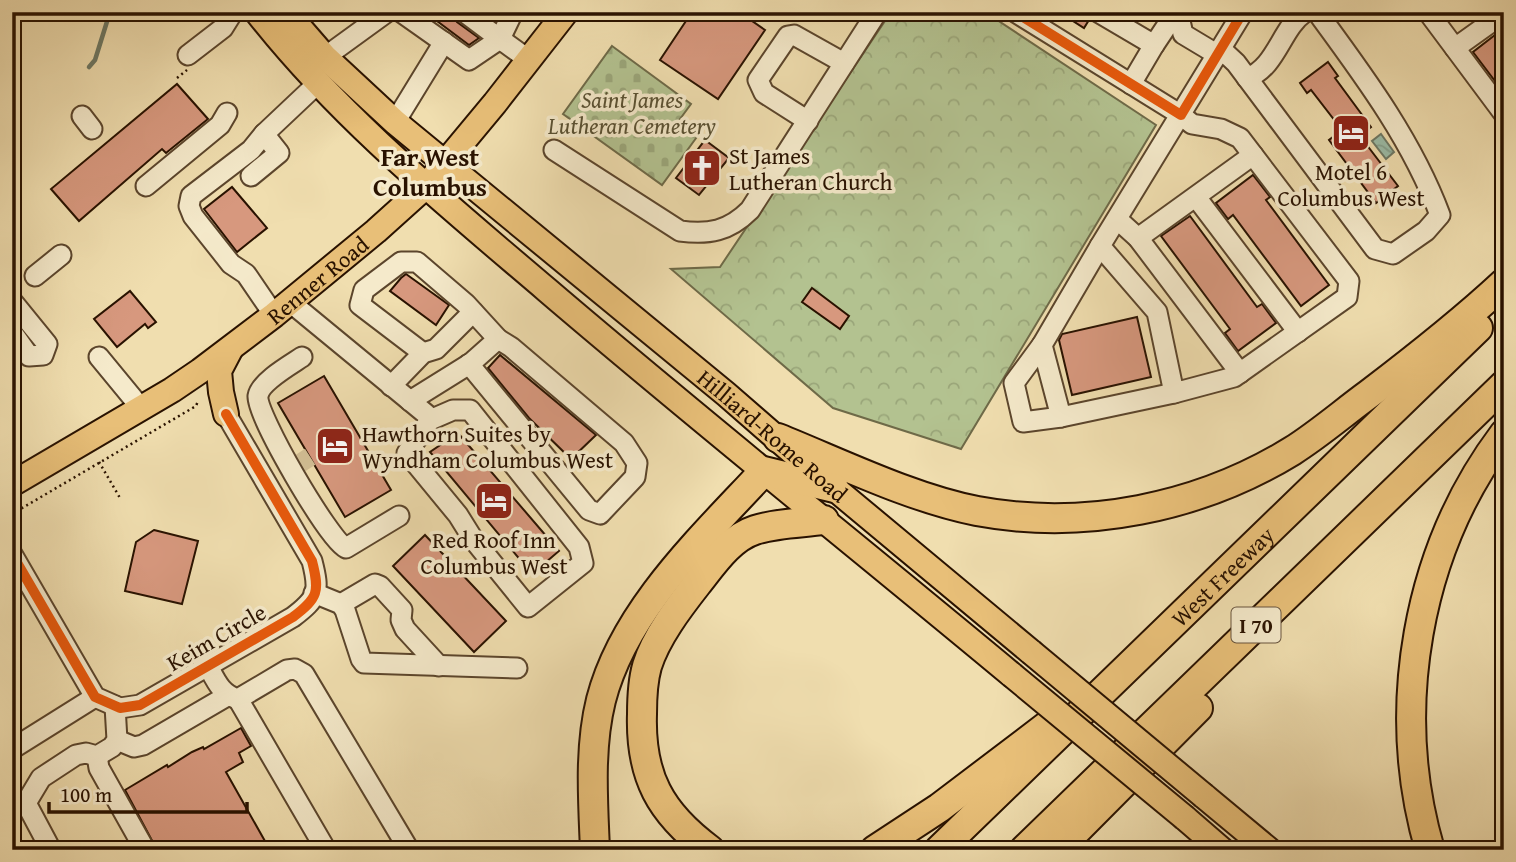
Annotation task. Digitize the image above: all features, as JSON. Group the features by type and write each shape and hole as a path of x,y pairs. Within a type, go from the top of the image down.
{"highway":[{"path":"778,438 922,495 975,510 1057,519 1124,514 1219,486 1293,450 1408,364 1467,317 1504,283"},
{"name":"West Freeway","path":"939,850 1504,304"},
{"path":"1057,850 1447,459 1496,393"},
{"name":"I 70","path":"1024,850 1496,393"},
{"path":"1430,850 1415,784 1410,704 1418,624 1442,549 1475,475 1504,434"},
{"path":"595,850 595,739 601,701 614,662 654,594 764,471 834,488"},
{"path":"710,850 674,819 659,796 644,763 642,712 647,667 660,640 687,597 736,540 755,530 824,520"},
{"path":"875,850 939,808 1172,626"}],"main road":[{"name":"Hilliard-Rome Road","path":"257,12 317,84 426,186 670,395 1222,850"},
{"name":"Hilliard-Rome Road","path":"286,12 325,57 444,164 778,438 834,488 1269,850"},
{"name":"Renner Road","path":"12,484 172,390 230,349 376,231 426,186 529,61 564,13"},
{"path":"226,414 219,372 230,349"},
{"path":"172,390 195,390 226,414"}],"street":[{"path":"187,62 223,28 233,12"},
{"path":"325,57 387,12"},
{"path":"464,12 529,61"},
{"path":"413,16 469,60 500,39 513,12"},
{"path":"554,150 680,231 700,234 721,230 738,221 750,210 877,12"},
{"path":"1015,12 1181,115 1192,124 1221,129 1241,138 1349,281 1347,297 1234,377 1174,393 1061,417 1023,422 1014,383 1042,345 1100,246 1117,219 1181,115 1220,52 1243,12"},
{"path":"1098,12 1154,45"},
{"path":"1131,84 1177,12"},
{"path":"1177,12 1183,34 1236,62 1376,249 1393,254 1426,230 1440,215 1418,168 1374,89 1317,12"},
{"path":"1247,78 1253,76 1271,59 1297,18 1305,12"},
{"path":"1428,12 1504,114"},
{"path":"1455,48 1504,13"},
{"path":"808,121 764,93 758,80 788,36 794,35 844,63"},
{"path":"395,122 444,42"},
{"path":"317,84 264,134 251,150 191,196 189,206 193,216 231,264 246,274 282,308 391,386 430,420"},
{"path":"146,186 220,125 227,113"},
{"path":"251,176 279,153 264,134"},
{"path":"1138,239 1253,155"},
{"path":"1196,197 1298,332"},
{"path":"1117,219 1138,239 1240,373"},
{"path":"1100,246 1157,312 1174,393"},
{"path":"35,276 61,255"},
{"path":"423,354 360,304 364,290 401,262 417,262 473,312 498,340 511,347 624,443 637,463 635,477 600,514 589,510 469,364"},
{"path":"12,301 47,344 43,355 29,356 12,332"},
{"path":"391,386 423,354 436,349 473,312"},
{"path":"410,401 469,364 498,340"},
{"path":"1042,345 1061,417"},
{"path":"99,357 141,408"},
{"path":"302,357 267,382 258,397 260,409 278,447 306,493 335,539 346,548 399,516"},
{"path":"453,410 470,410 579,547 583,563 528,607 407,453 430,420 453,410"},
{"path":"226,414 312,561 318,584 314,593 341,604 364,663 517,668"},
{"path":"254,462 278,447 298,454"},
{"path":"306,493 310,474"},
{"path":"293,528 319,514"},
{"path":"12,554 19,584 95,697 115,706 117,740 112,747 97,756 86,753 76,755 41,778 26,803 51,850"},
{"path":"341,604 375,584 380,586 402,610 401,620 405,629 439,666"},
{"name":"Keim Circle","path":"115,706 120,708 139,705 208,666 293,617 310,604 314,593"},
{"path":"208,666 218,686 233,697 326,850"},
{"path":"117,740 134,747 143,745 233,697 287,670 295,669 303,674 409,850"},
{"path":"12,749 95,697"},
{"path":"97,756 99,768 145,850"}],"path":[{"path":"177,78 187,62"},
{"path":"12,514 196,406 198,401"},
{"path":"99,462 120,498"}],"green space":[{"path":"891,12 985,12 1156,125 961,449 833,408 671,269 720,267"},
{"name":"Saint James Lutheran Cemetery","path":"612,46 691,104 680,119 699,134 662,185 563,114"}],"water":[{"path":"1381,134 1394,152 1386,159 1372,141"}],"building":[{"path":"425,12 450,12 457,22 479,38 469,45"},
{"path":"692,12 739,12 765,30 718,99 660,60"},
{"path":"1059,12 1086,12 1089,20 1084,28"},
{"path":"1504,28 1504,93 1473,52"},
{"name":"Motel 6 Columbus West","path":"1328,62 1338,76 1335,78 1371,127 1360,136 1398,186 1376,203 1329,140 1342,130 1311,90 1307,93 1300,83"},
{"path":"177,84 208,119 166,153 162,149 79,221 51,189"},
{"name":"St James Lutheran Church","path":"705,140 729,158 699,195 676,178"},
{"path":"1253,175 1270,197 1266,200 1329,285 1301,306 1233,215 1228,219 1216,203"},
{"path":"232,187 267,228 237,252 204,209"},
{"path":"1190,216 1257,307 1262,304 1276,323 1238,351 1225,333 1230,329 1161,236"},
{"path":"406,274 449,305 436,325 390,291"},
{"path":"812,288 849,316 840,329 802,302"},
{"path":"130,291 156,322 148,328 145,324 117,347 94,319"},
{"path":"1137,317 1151,377 1072,395 1059,340 1062,334"},
{"path":"500,355 596,435 571,459 529,418 488,368"},
{"name":"Hawthorn Suites by Wyndham Columbus West","path":"324,376 391,490 345,517 278,403"},
{"name":"Red Roof Inn Columbus West","path":"458,433 559,551 532,574 430,452"},
{"path":"154,530 198,541 182,604 125,591 136,542"},
{"path":"425,535 506,621 474,652 393,566"},
{"path":"241,728 251,746 239,753 243,762 226,772 270,850 157,850 125,790 167,765 168,767 203,747 204,749"}],"waterway":[{"path":"89,67 95,60 110,12"}],"tunnel":[{"path":"297,454 310,474"}],"cycle path":[{"path":"1015,12 1181,115 1243,12"},
{"path":"12,554 95,697 120,708 140,705 293,617 308,605 315,594 316,580 312,561 226,414"}],"place":[{"name":"Motel 6 Columbus West","path":"1351,133"},
{"name":"St James Lutheran Church","path":"702,168"},
{"name":"Hawthorn Suites by Wyndham Columbus West","path":"335,446"},
{"name":"Red Roof Inn Columbus West","path":"494,501"}],"district":[{"name":"Far West Columbus","path":"430,171"}]}
